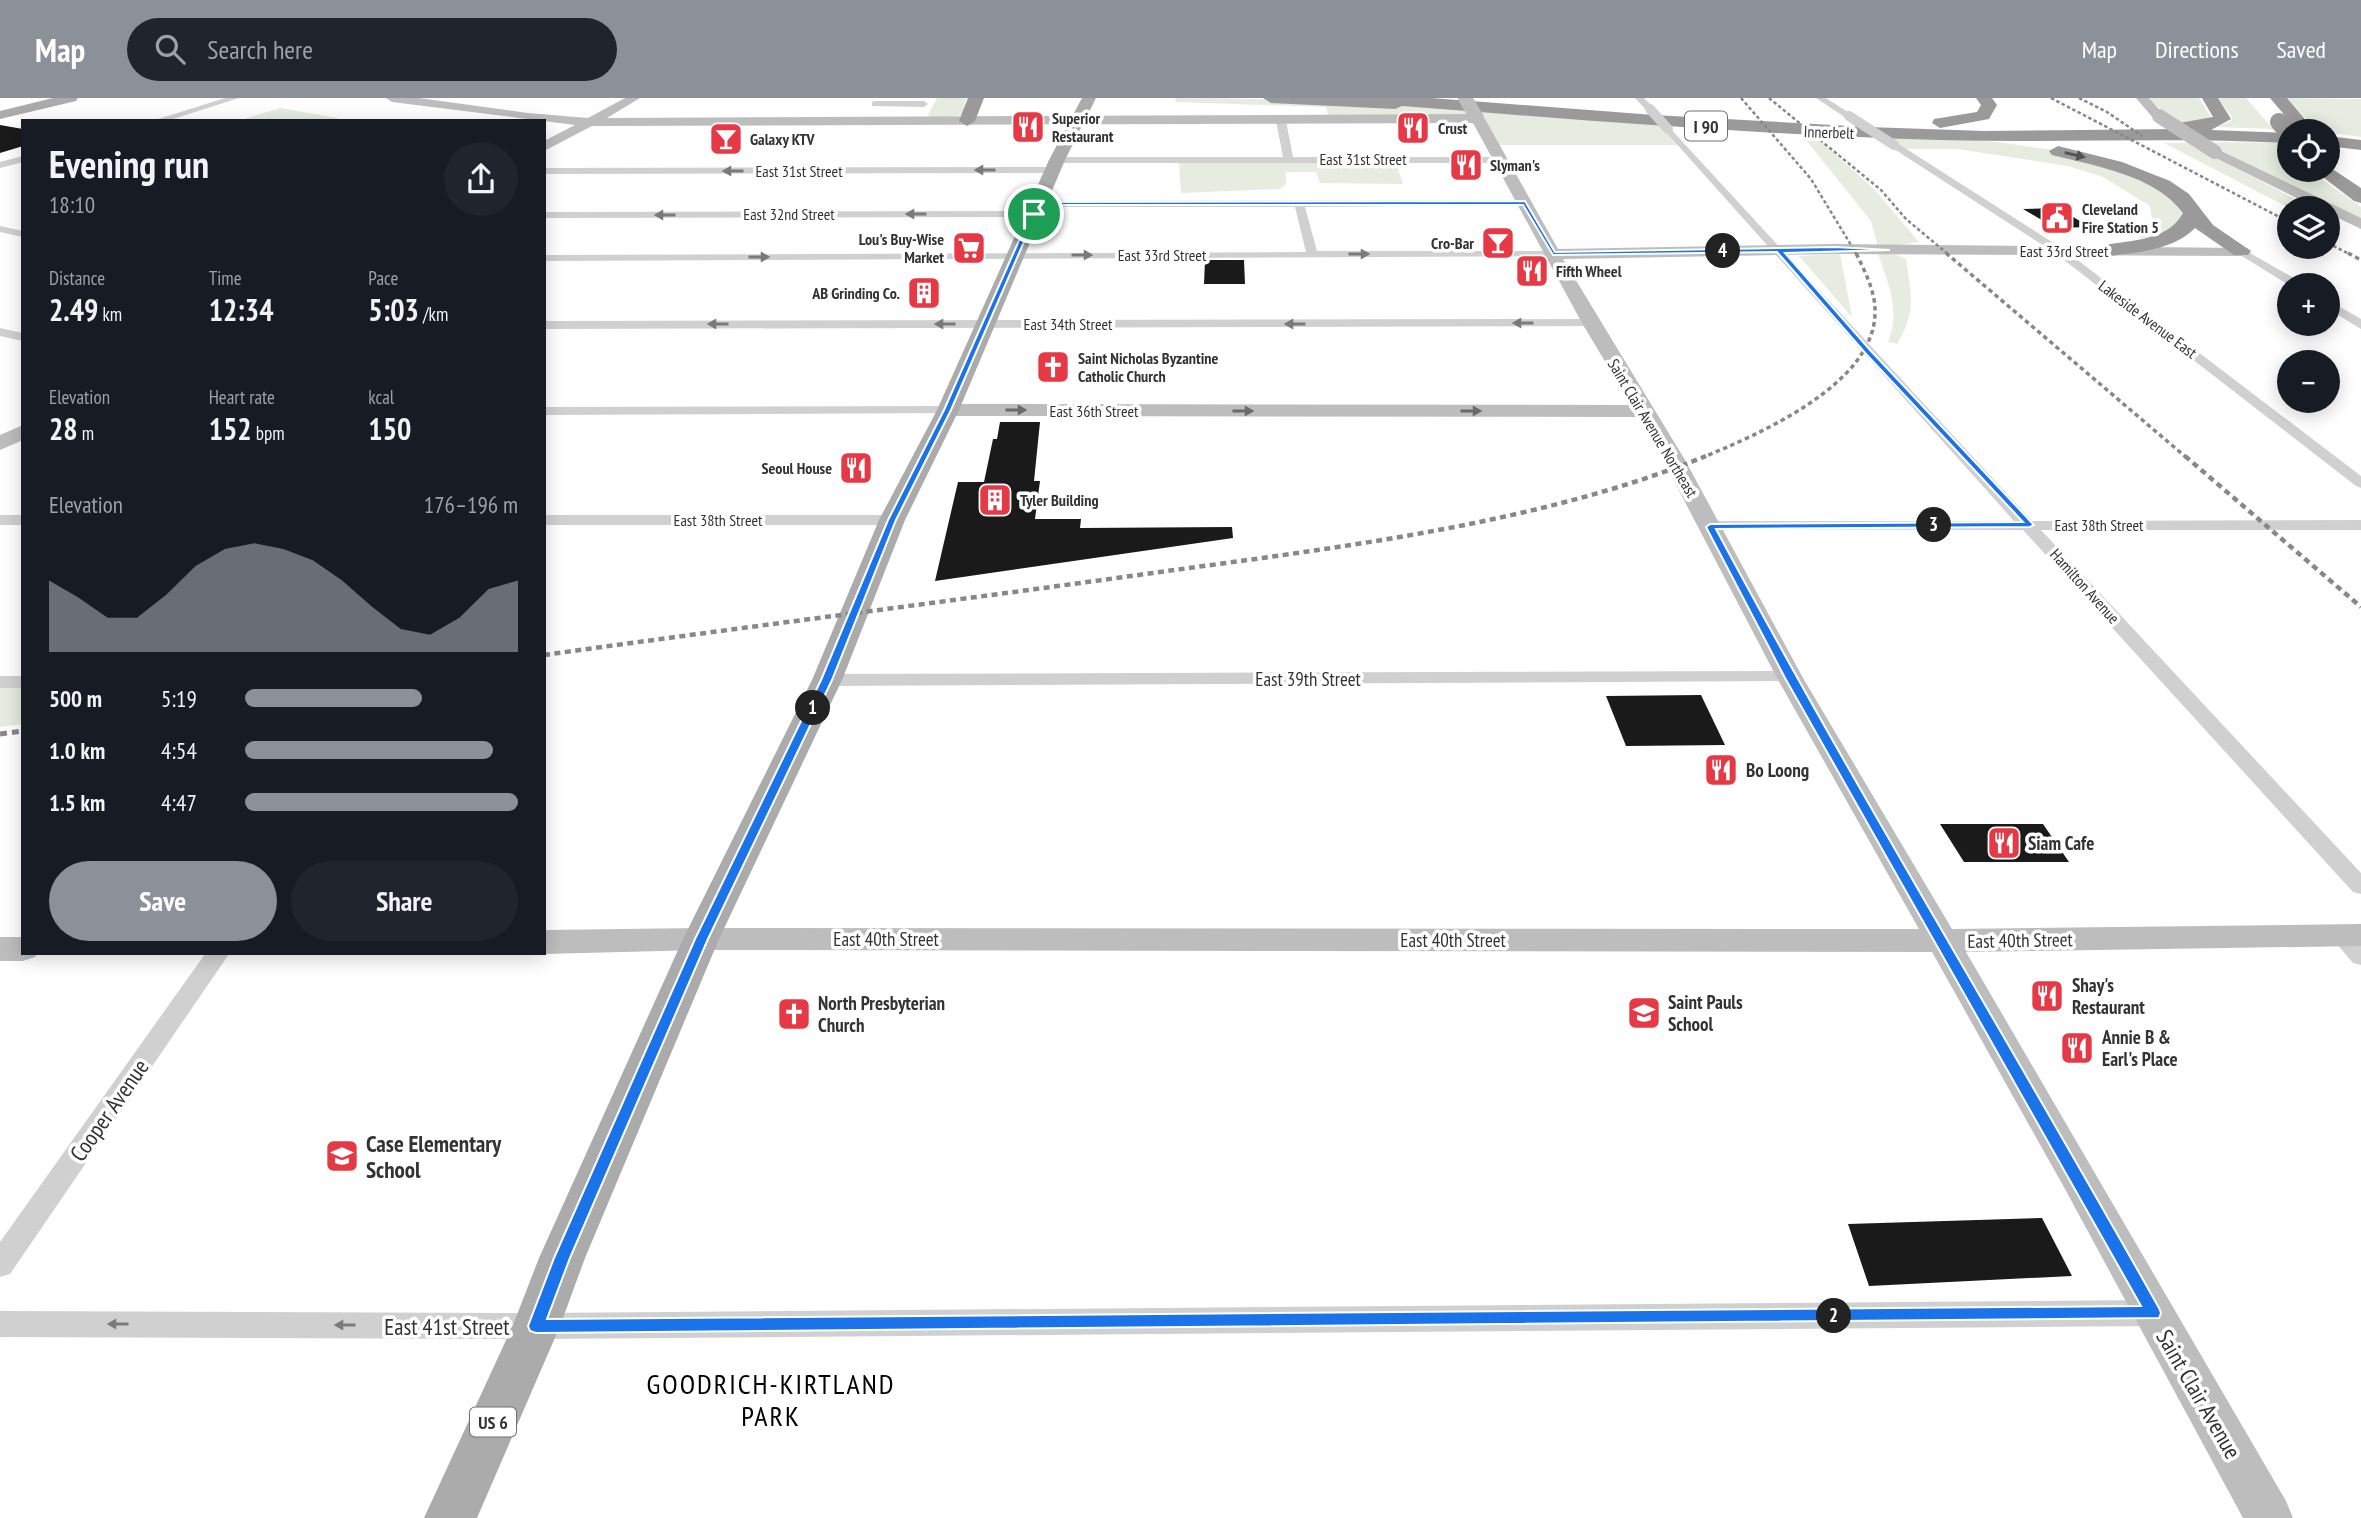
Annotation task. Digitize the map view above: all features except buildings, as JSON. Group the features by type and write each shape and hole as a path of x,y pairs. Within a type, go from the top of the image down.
{"highway":[{"path":"967,121 976,98"},
{"path":"1271,98 1502,110"},
{"name":"Innerbelt","path":"1369,98 1721,127 1910,135 2277,130"},
{"name":"Innerbelt","path":"1441,98 1475,109 1886,128 2277,130"},
{"path":"1453,98 1475,109"},
{"path":"1886,128 1970,119 1987,111 1989,106 1984,98"},
{"path":"2110,130 2215,124 2223,115 2210,98"},
{"path":"2259,98 2281,119"},
{"path":"2278,98 2287,119"},
{"path":"1910,135 2019,145 2096,160 2163,185 2182,198 2206,229 2241,251"},
{"path":"2340,140 2361,143"},
{"path":"2340,164 2361,181"},
{"path":"2340,182 2361,197"},
{"path":"2103,251 2170,236 2187,225 2192,214"}],"main road":[{"path":"0,109 47,98"},
{"path":"0,115 71,98"},
{"path":"392,98 528,117 590,122 1281,121 1475,109"},
{"path":"546,146 634,98"},
{"name":"US 6","path":"450,1518 536,1326 567,1246 701,939 827,680 892,520 948,410 1055,165 1089,98"},
{"path":"2142,98 2159,116 2215,152 2361,225"},
{"name":"Saint Clair Avenue Northeast","path":"1475,109 1500,160 1591,323 1710,527 1790,677 1942,942"},
{"name":"East 33rd Street","path":"1553,254 1887,250 2241,251"},
{"name":"East 36th Street","path":"948,410 1643,411"},
{"path":"0,444 21,432"},
{"name":"East 40th Street","path":"546,942 701,939 2355,943"},
{"name":"Saint Clair Avenue","path":"1942,942 2269,1518"},
{"path":"0,949 21,949"}],"street":[{"path":"162,119 235,98"},
{"name":"Hamilton Avenue","path":"1639,98 1780,251 1868,352 2361,887"},
{"name":"Lakeside Avenue East","path":"1820,98 2059,251 2361,483"},
{"path":"875,104 926,101"},
{"path":"914,121 926,101"},
{"path":"1281,121 1288,159"},
{"path":"0,165 21,159"},
{"name":"East 31st Street","path":"546,171 1055,165 1288,159 1500,160"},
{"path":"1299,203 1311,254"},
{"name":"East 32nd Street","path":"546,215 1299,203 1525,203"},
{"path":"0,229 21,234"},
{"path":"2241,251 2277,273"},
{"name":"East 33rd Street","path":"546,258 1553,254"},
{"path":"2340,312 2361,325"},
{"name":"East 34th Street","path":"546,325 1591,323"},
{"path":"0,332 21,337"},
{"name":"East 36th Street","path":"546,411 948,410"},
{"path":"0,520 21,520"},
{"name":"East 38th Street","path":"546,520 892,520"},
{"name":"East 38th Street","path":"1710,527 2361,525"},
{"name":"East 39th Street","path":"827,680 1790,677"},
{"path":"0,682 21,682"},
{"name":"Cooper Avenue","path":"0,1265 216,955"},
{"name":"East 41st Street","path":"0,1324 536,1326 2153,1313"}],"shaded area":[{"path":"937,98 966,98 963,115 931,118 928,115"},
{"path":"1176,98 1358,103 1662,123 1683,145 1493,145 1478,119 1329,120 1326,107 1175,102"},
{"path":"2148,98 2199,98 2211,117 2206,121 2178,124"},
{"path":"2218,98 2246,98 2273,129 2217,127 2231,121 2232,117"},
{"path":"2287,98 2361,99 2361,137 2340,134 2340,119 2306,119"},
{"path":"280,108 338,118 335,119 244,119"},
{"path":"1877,134 1998,142 2053,150 2136,173 2192,214 2148,243 2135,234 2153,225 2150,206 2103,177 2068,166 1957,149 1900,149"},
{"path":"1806,140 1819,140 1875,190 1919,242 1878,248 1871,221"},
{"path":"2204,142 2277,143 2277,179"},
{"path":"2164,143 2189,143 2290,196 2277,196 2277,202"},
{"path":"1179,162 1396,163 1403,184 1320,183 1316,172 1286,172 1286,184 1280,189 1181,193"},
{"path":"2283,182 2325,182 2361,207 2361,221 2340,210 2340,196 2311,196"},
{"path":"1878,253 1906,259 1911,303 1908,322 1897,344 1888,342 1893,319 1892,297"},
{"path":"1840,254 1852,317 1799,256"},
{"path":"0,682 21,682 21,724 0,727"}],"railway":[{"path":"1741,98 1811,179 1857,254"},
{"path":"1769,98 1881,190 1906,219 1949,255"},
{"path":"2051,98 2277,216"},
{"path":"2079,98 2107,112 2142,136"},
{"path":"2340,249 2351,255"},
{"path":"1946,253 2187,458"},
{"path":"2348,253 2361,260"},
{"path":"1704,457 1752,436 1809,404 1834,385 1855,363 1869,340 1875,314 1872,290 1857,254"},
{"path":"2185,456 2361,607"},
{"path":"546,655 1371,542 1510,516 1577,499 1704,457"},
{"path":"0,734 21,731"}],"place":[{"name":"Superior Restaurant","path":"1028,127"},
{"name":"Crust","path":"1413,128"},
{"name":"Galaxy KTV","path":"726,139"},
{"name":"Slyman's","path":"1466,165"},
{"name":"Cleveland Fire Station 5","path":"2057,218"},
{"name":"Cro-Bar","path":"1498,243"},
{"name":"Lou's Buy-Wise Market","path":"969,248"},
{"name":"Fifth Wheel","path":"1532,271"},
{"name":"AB Grinding Co.","path":"924,293"},
{"name":"Saint Nicholas Byzantine Catholic Church","path":"1053,367"},
{"name":"Seoul House","path":"856,468"},
{"name":"Tyler Building","path":"995,500"},
{"name":"Bo Loong","path":"1721,770"},
{"name":"Siam Cafe","path":"2004,843"},
{"name":"Shay's Restaurant","path":"2047,996"},
{"name":"Saint Pauls School","path":"1644,1013"},
{"name":"North Presbyterian Church","path":"794,1014"},
{"name":"Annie B & Earl's Place","path":"2077,1048"},
{"name":"Case Elementary School","path":"342,1156"}],"district":[{"name":"GOODRICH-KIRTLAND PARK","path":"771,1399"}],"route":[{"path":"1525,203 1553,254 1802,249 1887,250 1780,251 1868,352 2030,525 1710,527 1790,678 2079,1178 2153,1313 536,1326 562,1258 701,939 827,680 892,520 948,410 1034,214 1038,204 1525,203"}]}
